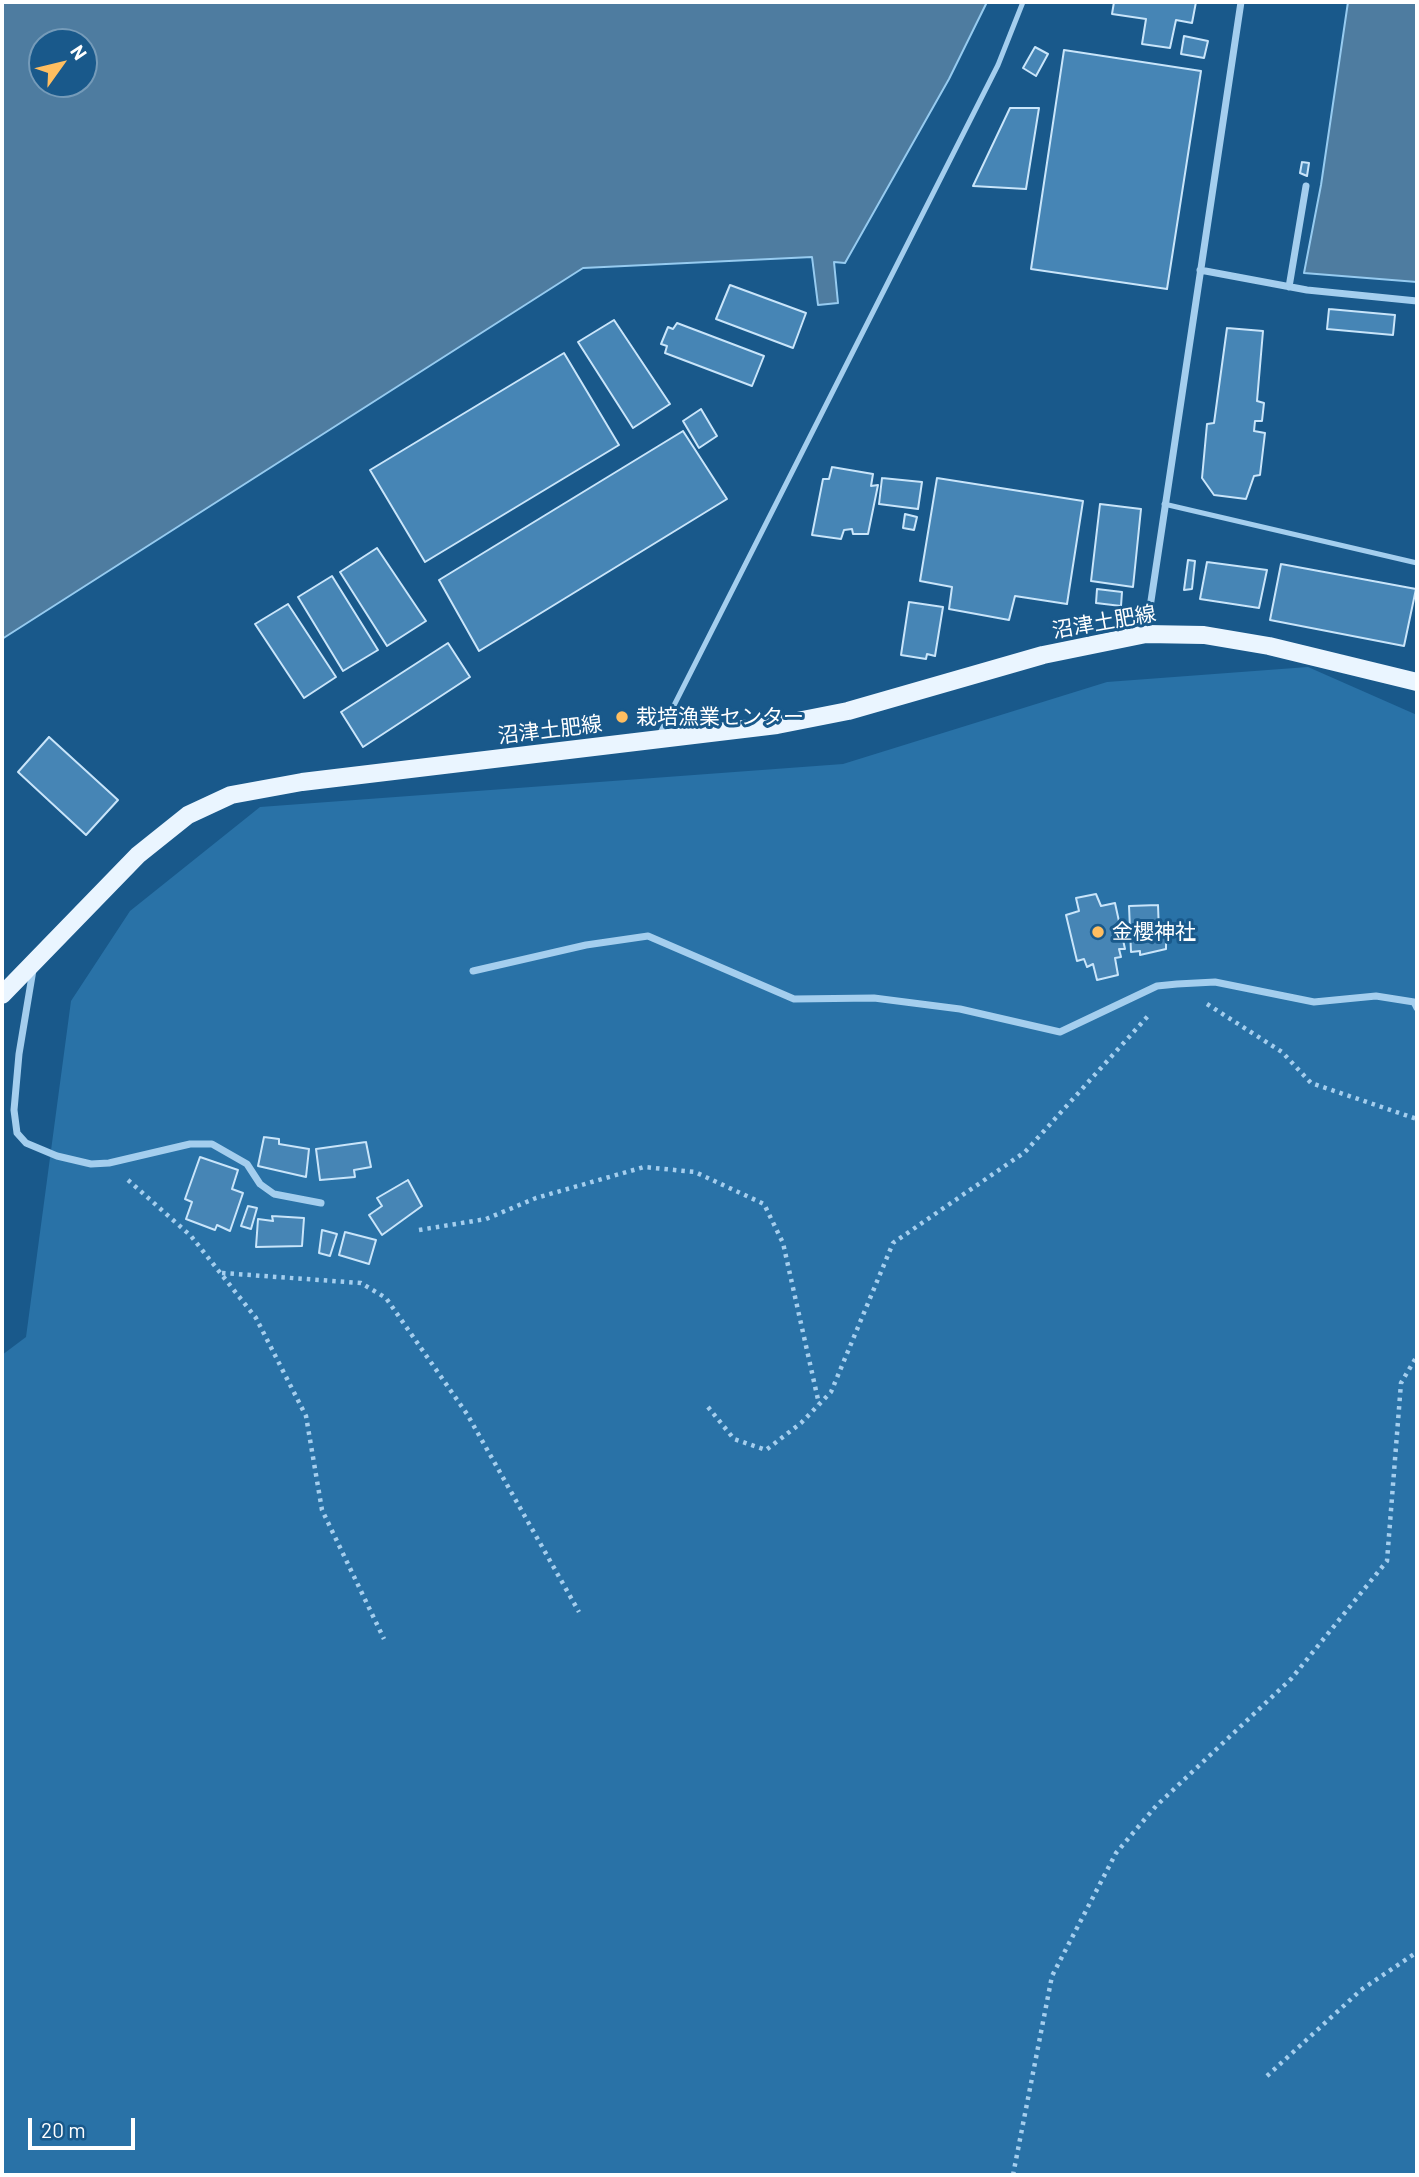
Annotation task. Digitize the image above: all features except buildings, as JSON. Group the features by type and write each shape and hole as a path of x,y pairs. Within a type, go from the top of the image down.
{"main road":[{"name":"沼津土肥線","path":"2,995 138,855 188,815 231,795 302,782 776,725 848,711 1043,655 1146,634 1217,637 1417,682"}],"street":[{"path":"1146,634 1241,2"},
{"path":"1289,287 1306,186"},
{"path":"1200,270 1289,287 1417,302"},
{"path":"473,971 586,945 648,936 794,999 874,998 960,1009 1060,1032 1157,986 1177,984 1215,982 1314,1002 1376,996 1414,1002 1417,1008"},
{"path":"35,959 19,1054 14,1110 17,1133 26,1143 57,1156 91,1164 109,1164 190,1144 212,1144 247,1164 260,1184 274,1194 321,1203"}],"lane":[{"path":"656,741 998,65 1023,2"},
{"path":"1164,504 1417,563"}],"path":[{"path":"708,1407 734,1439 766,1450 819,1404 831,1392 892,1243 1025,1152 1177,984 1282,1052 1311,1083 1417,1119"},
{"path":"109,1164 191,1236 256,1318 306,1416 322,1510 384,1639"},
{"path":"419,1230 486,1219 536,1198 644,1167 695,1172 764,1204 783,1243 819,1404"},
{"path":"221,1273 361,1283 386,1297 467,1414 579,1612"},
{"path":"1013,2175 1052,1976 1116,1853 1156,1806 1291,1679 1387,1561 1401,1383 1417,1356"},
{"path":"1267,2076 1361,1990 1417,1952"}],"shaded area":[{"path":"2,2 987,2 949,79 845,263 834,262 838,303 818,305 812,257 583,268 2,639"},
{"path":"1348,2 1417,2 1417,282 1304,273 1321,185"},
{"path":"1308,667 1417,715 1417,2175 2,2175 2,1355 26,1337 71,1001 130,911 260,807 843,764 1107,682"}],"place":[{"name":"栽培漁業センター","path":"622,717"},
{"name":"金櫻神社","path":"1098,932"}]}
